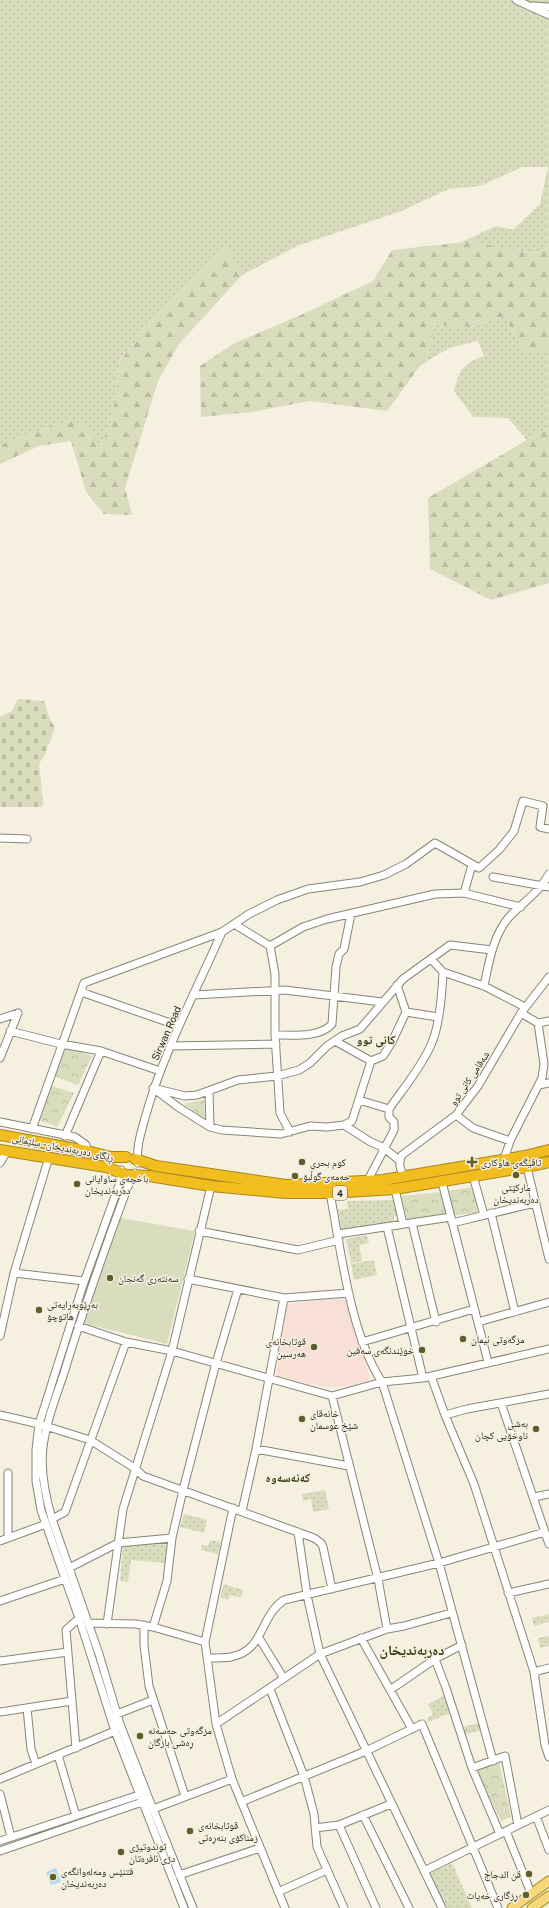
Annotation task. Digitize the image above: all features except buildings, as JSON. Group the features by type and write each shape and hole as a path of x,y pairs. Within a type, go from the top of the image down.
{"highway":[{"name":"ڕێگای دەربەندیخان - سلێمانی","path":"0,1135 87,1151 111,1157 130,1167"},
{"name":"ڕێگای دەربەندیخان - سلێمانی","path":"4,1150 49,1156 112,1168 130,1167"},
{"name":"4","path":"130,1167 156,1166 286,1185 367,1182 504,1160 549,1150"},
{"name":"4","path":"130,1167 149,1176 211,1186 286,1193 330,1193 395,1189 442,1182 549,1162"}],"main road":[{"path":"512,1908 549,1881"},
{"path":"532,1908 549,1896"}],"street":[{"path":"516,0 549,15"},
{"path":"529,6 549,7"},
{"path":"32,1129 61,1044 84,983 222,932 249,914 277,900 308,889 360,882 384,875 406,864 435,843 479,868 499,850 514,831 523,801 543,806 540,827 549,829"},
{"path":"0,838 27,839"},
{"path":"464,893 472,865"},
{"path":"484,986 492,950 508,919 546,886 549,874"},
{"path":"493,878 546,886"},
{"path":"270,946 309,925 429,895 454,892 464,893 521,907"},
{"path":"275,1035 305,1034 328,1029 332,1024 336,967 339,954 344,949 351,914"},
{"path":"234,924 270,946 275,974 275,1035 280,1113 290,1132"},
{"name":"Sirwan Road","path":"130,1167 138,1146 153,1088 170,1046 222,932"},
{"path":"153,1088 185,1096 197,1095 209,1092 238,1080 277,1076 299,1070 310,1063 327,1046 360,1029 403,979 450,945 492,950"},
{"path":"431,959 443,972 484,986 523,1010 538,1023 544,1064 539,1085 510,1141 504,1160"},
{"path":"367,1182 394,1130 394,1122 389,1117 390,1109 422,1063 431,1046 438,1017 443,972"},
{"name":"شەقامی کانی توو","path":"399,1160 402,1155 456,1115 478,1086 523,1010 549,977"},
{"path":"153,1088 178,1107 210,1127 222,1130 281,1134 310,1126 327,1127 344,1125 352,1121 372,1061 383,1056 392,1042 406,1012 397,985"},
{"path":"194,995 274,992 285,990 382,1002"},
{"path":"81,992 179,1026"},
{"path":"406,1012 438,1017"},
{"path":"0,1019 18,1013 0,1058"},
{"path":"538,1023 549,1021"},
{"path":"10,1031 61,1044 102,1051 160,1071"},
{"path":"335,1041 372,1061"},
{"path":"170,1046 276,1044"},
{"path":"65,1136 102,1051"},
{"path":"539,1085 549,1083"},
{"path":"209,1092 210,1127"},
{"path":"359,1100 390,1109"},
{"path":"456,1115 473,1128 510,1141"},
{"path":"0,1122 79,1140 86,1146 87,1151"},
{"path":"344,1125 369,1141 384,1148 399,1160 400,1168 404,1177"},
{"path":"0,1163 4,1150"},
{"path":"0,1333 14,1273 49,1156"},
{"path":"525,1156 549,1259"},
{"path":"130,1167 119,1185 84,1281 39,1424 36,1450 36,1481 41,1510 138,1795"},
{"path":"0,1841 138,1795 145,1798 152,1809 192,1906 183,1907 145,1798 46,1500 43,1475 43,1446 48,1427 78,1326 130,1167"},
{"path":"473,1176 488,1214 515,1312"},
{"path":"442,1182 488,1362"},
{"path":"107,1624 123,1509 172,1351 199,1231 211,1186"},
{"path":"395,1189 403,1224"},
{"path":"330,1193 349,1293 362,1342 374,1371 382,1382 439,1563 451,1613 462,1645 493,1761"},
{"path":"199,1231 298,1250 338,1237 387,1227 412,1223 452,1220 488,1214 535,1203"},
{"path":"412,1223 436,1322"},
{"path":"387,1227 423,1378"},
{"path":"14,1273 84,1281"},
{"path":"188,1279 284,1298 349,1293"},
{"path":"153,1627 167,1581 172,1538 183,1490 216,1362 238,1289"},
{"path":"242,1511 270,1379 284,1298"},
{"path":"478,1322 549,1302"},
{"path":"362,1342 410,1327 436,1322 474,1309"},
{"path":"78,1326 126,1342 216,1362 332,1396 382,1382 423,1378 549,1349"},
{"path":"52,1519 65,1512 126,1342"},
{"path":"431,1376 445,1415 474,1484 534,1672 545,1745 549,1757"},
{"path":"445,1415 467,1408 549,1394"},
{"path":"332,1396 378,1579 386,1629"},
{"path":"501,1402 549,1544"},
{"path":"0,1415 39,1424 90,1440 136,1469 143,1476 314,1538 321,1543 325,1552 332,1589"},
{"path":"256,1449 349,1466"},
{"path":"8,1473 8,1538"},
{"path":"534,1497 549,1494"},
{"path":"233,1508 205,1642 207,1658 216,1724 232,1779 240,1802 285,1908"},
{"path":"0,1541 46,1524"},
{"path":"298,1532 307,1595 320,1654 442,1908"},
{"path":"207,1658 238,1655 251,1648 259,1638 268,1616 275,1607 284,1600 378,1579 545,1532"},
{"path":"69,1568 118,1543 172,1538"},
{"path":"0,1601 65,1579"},
{"path":"508,1593 549,1584"},
{"path":"216,1724 320,1654 386,1629 404,1626 451,1613"},
{"path":"76,1748 66,1630 79,1618"},
{"path":"88,1623 144,1625 205,1642"},
{"path":"144,1625 147,1670 154,1700 185,1796"},
{"path":"259,1638 283,1678"},
{"path":"361,1638 412,1729"},
{"path":"390,1690 435,1659 462,1645"},
{"path":"0,1661 68,1652"},
{"path":"435,1659 472,1768 531,1894"},
{"path":"534,1672 549,1668"},
{"path":"270,1689 304,1776 314,1814 317,1847 344,1908"},
{"path":"117,1714 154,1700"},
{"path":"0,1712 72,1701"},
{"path":"27,1708 32,1749 36,1764"},
{"path":"240,1802 366,1751 422,1724 498,1908"},
{"path":"0,1779 115,1731"},
{"path":"58,1755 76,1816"},
{"path":"472,1768 505,1756 518,1825"},
{"path":"152,1809 232,1779"},
{"path":"0,1794 11,1837"},
{"path":"0,1851 145,1798"},
{"path":"315,1828 340,1825 391,1804"},
{"path":"424,1871 549,1810"},
{"path":"363,1815 409,1908"},
{"path":"536,1816 549,1850"},
{"path":"340,1825 376,1908"},
{"path":"179,1875 260,1848"},
{"path":"278,1892 327,1870"}],"shaded area":[{"path":"344,1297 370,1378 364,1383 339,1387 319,1386 276,1375 286,1304"}],"green space":[{"path":"0,0 549,0 549,247 534,253 462,242 496,226 513,230 540,204 548,167 522,167 480,186 449,189 399,212 297,246 242,275 226,247 154,320 120,359 113,414 99,452 56,424 0,446"},
{"path":"474,241 495,247 534,253 549,247 549,353 524,351 504,316 470,327 435,324 428,355 387,411 310,401 251,412 201,417 200,366 233,344 305,313 373,281 392,250"},
{"path":"226,247 242,275 179,344 158,381 125,488 132,515 104,514 86,492 71,441 39,446 0,464 0,446 56,424 75,420 91,431 99,451 113,414 120,360 154,320"},
{"path":"504,316 524,351 549,353 549,427 527,440 508,418 473,417 454,391 458,377 463,368 471,362 484,356 478,341 449,348 421,365 428,354 435,324 470,327"},
{"path":"549,427 549,583 491,600 430,569 428,498"},
{"path":"18,699 44,701 49,717 55,728 46,752 39,764 43,802 42,807 0,807 0,717 12,711"},
{"path":"65,1046 92,1056 78,1085 54,1076"},
{"path":"52,1086 74,1093 57,1127 39,1120"},
{"path":"204,1100 205,1119 184,1104"},
{"path":"473,1187 478,1213 407,1219 401,1196"},
{"path":"395,1200 398,1216 394,1216 394,1223 342,1231 338,1210 348,1209 347,1201"},
{"path":"120,1218 195,1231 167,1344 83,1323"},
{"path":"367,1235 369,1243 359,1245 362,1261 351,1263 346,1239"},
{"path":"374,1260 377,1275 354,1280 351,1264"},
{"path":"325,1490 329,1509 313,1512 311,1499 303,1501 302,1494"},
{"path":"184,1514 207,1520 204,1533 180,1527"},
{"path":"210,1540 221,1542 218,1554 201,1550 202,1545 208,1546"},
{"path":"147,1543 167,1545 165,1563 131,1560 128,1582 120,1581 123,1547"},
{"path":"224,1584 243,1590 241,1598 230,1595 228,1600 220,1597"},
{"path":"549,1614 549,1622 534,1626 532,1618"},
{"path":"549,1636 549,1646 540,1648 538,1638"},
{"path":"447,1694 452,1712 428,1722 427,1719 433,1714 428,1704"},
{"path":"479,1723 481,1731 465,1734 463,1727"},
{"path":"499,1762 511,1817 501,1821 476,1769"},
{"path":"452,1863 472,1908 446,1908 429,1874"}],"water":[{"name":"فتنێس ومەلەوانگەی دەربەندیخان","path":"56,1868 61,1882 51,1885 46,1872"}],"place":[{"name":"کوم بحري","path":"302,1162"},
{"name":"تاقیگەی هاوکاری","path":"472,1162"},
{"name":"مارکێتی دەربەندیخان","path":"516,1175"},
{"name":"حەمەی گوڵبۆ","path":"295,1176"},
{"name":"باخچەی ساوایانی دەربەندیخان","path":"77,1184"},
{"name":"سەنتەری گەنجان","path":"110,1278"},
{"name":"بەڕێوبەرایەتی هاتوچۆ","path":"39,1310"},
{"name":"مزگەوتی ئیمان","path":"463,1339"},
{"name":"قوتابخانەی هەرسین","path":"314,1347"},
{"name":"خوێندنگەی سەفین","path":"422,1350"},
{"name":"خانەقای شێخ عوسمان","path":"302,1419"},
{"name":"بەشی ناوخۆیی کچان","path":"536,1429"},
{"name":"مزگەوتی حەسەنە ڕەشی بازگان","path":"140,1736"},
{"name":"قوتابخانەی زمناکۆی بنەڕەتی","path":"190,1831"},
{"name":"توندوتیژی دژی ئافرەتان","path":"121,1852"},
{"name":"قن الدجاج","path":"529,1874"},
{"name":"فتنێس ومەلەوانگەی دەربەندیخان","path":"53,1877"},
{"name":"ڕزگاری خەیات","path":"526,1895"}],"district":[{"name":"کانی توو","path":"376,1040"},
{"name":"کەنەسەوە","path":"288,1478"},
{"name":"دەربەندیخان","path":"412,1650"}]}
